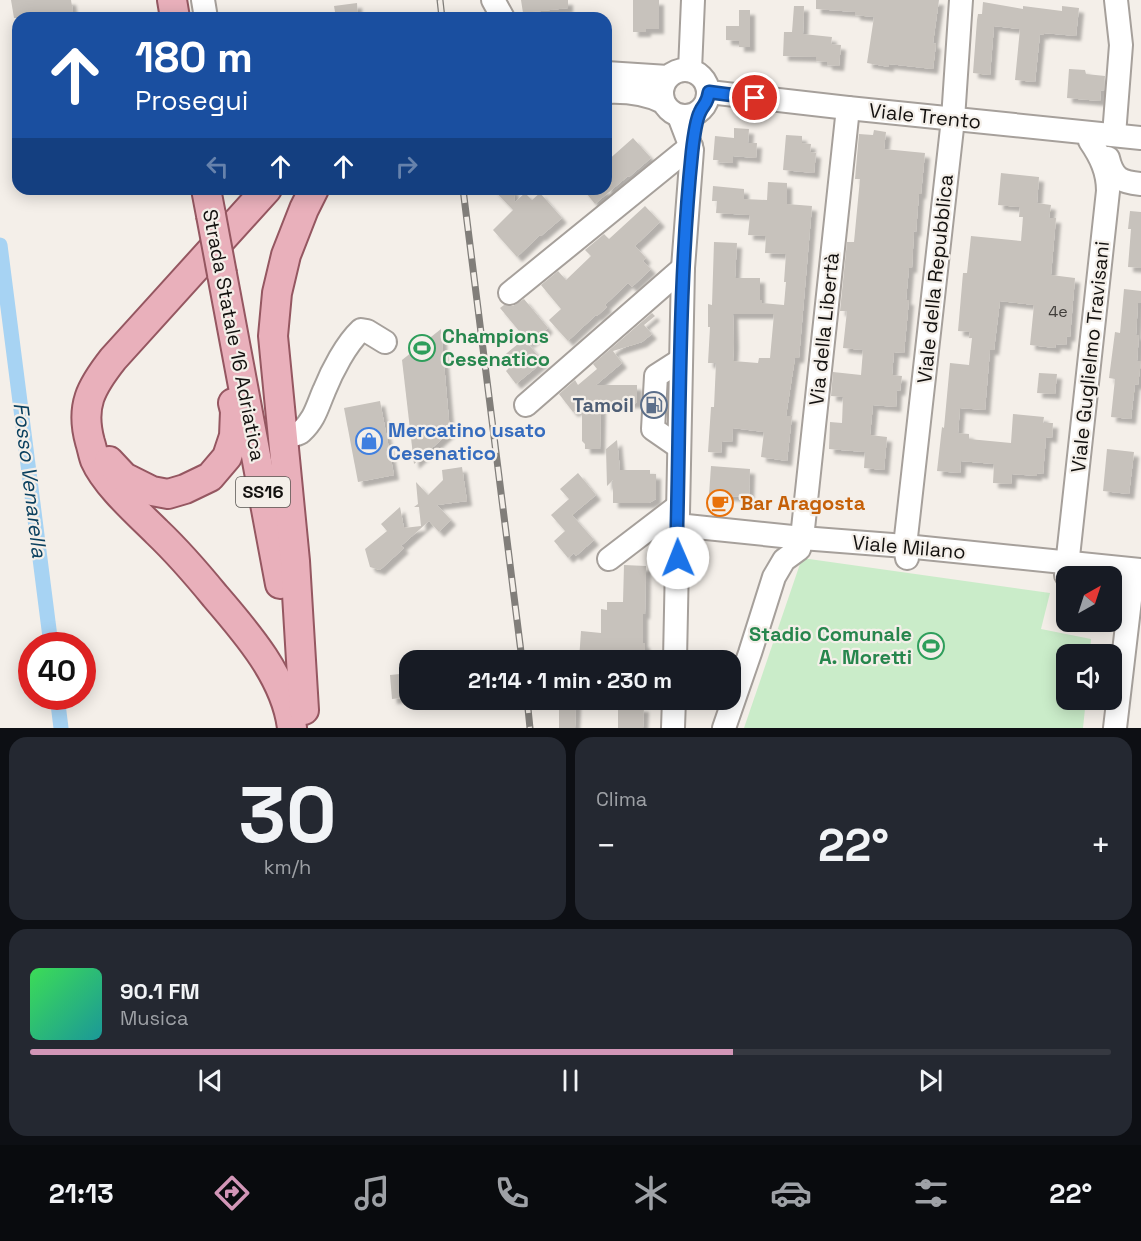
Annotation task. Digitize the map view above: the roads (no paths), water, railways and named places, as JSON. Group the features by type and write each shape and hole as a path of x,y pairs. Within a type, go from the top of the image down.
{"main road":[{"path":"262,195 99,377 88,401 86,426 95,460 109,480 192,568 238,623 266,660 284,697 291,718 301,722 295,561 273,336 277,293 286,255 311,195"},
{"name":"Strada Statale 16 Adriatica","path":"209,202 301,722"},
{"path":"86,426 96,445 118,472 152,491 168,494 210,477 227,457 234,436 235,411 217,313 222,274"}],"street":[{"path":"688,105 662,95 662,88 679,73 693,0"},
{"name":"Viale della Repubblica","path":"906,552 953,118 961,0"},
{"path":"1116,0 1122,45 1123,141 1110,169 1132,183"},
{"path":"612,88 679,73 697,73 707,84 688,105 691,148 683,268 675,650"},
{"name":"Viale Trento","path":"612,89 636,92 688,105 848,108 1065,130 1123,141"},
{"name":"Via della Libertà","path":"800,544 848,108"},
{"path":"1065,130 1090,141 1123,141"},
{"name":"Viale Guglielmo Travisani","path":"1068,566 1108,180 1098,153 1090,141"},
{"path":"510,293 691,148"},
{"path":"1106,202 1117,185 1132,183"},
{"path":"526,405 683,268"},
{"path":"283,438 299,434 314,418 324,389 333,372 361,330 385,342"},
{"path":"609,559 677,523"},
{"name":"Viale Milano","path":"677,523 800,544 906,552 1056,570"},
{"path":"724,728 774,577 783,560 800,544"},
{"name":"Viale Milano","path":"1122,570 1132,570 1131,577"},
{"path":"1115,728 1131,577"},
{"path":"673,728 674,710"}],"waterway":[{"name":"Fosso Venarella","path":"0,245 49,632"},
{"name":"Fosso Venarella","path":"59,710 61,728"}],"railway":[{"path":"440,0 441,12"},
{"path":"464,195 521,650"},
{"path":"528,710 530,728"}],"place":[{"name":"Champions Cesenatico","path":"422,348"},
{"name":"Tamoil","path":"654,405"},
{"name":"Mercatino usato Cesenatico","path":"369,441"},
{"name":"Bar Aragosta","path":"720,503"},
{"name":"Stadio Comunale A. Moretti","path":"931,646"}]}
